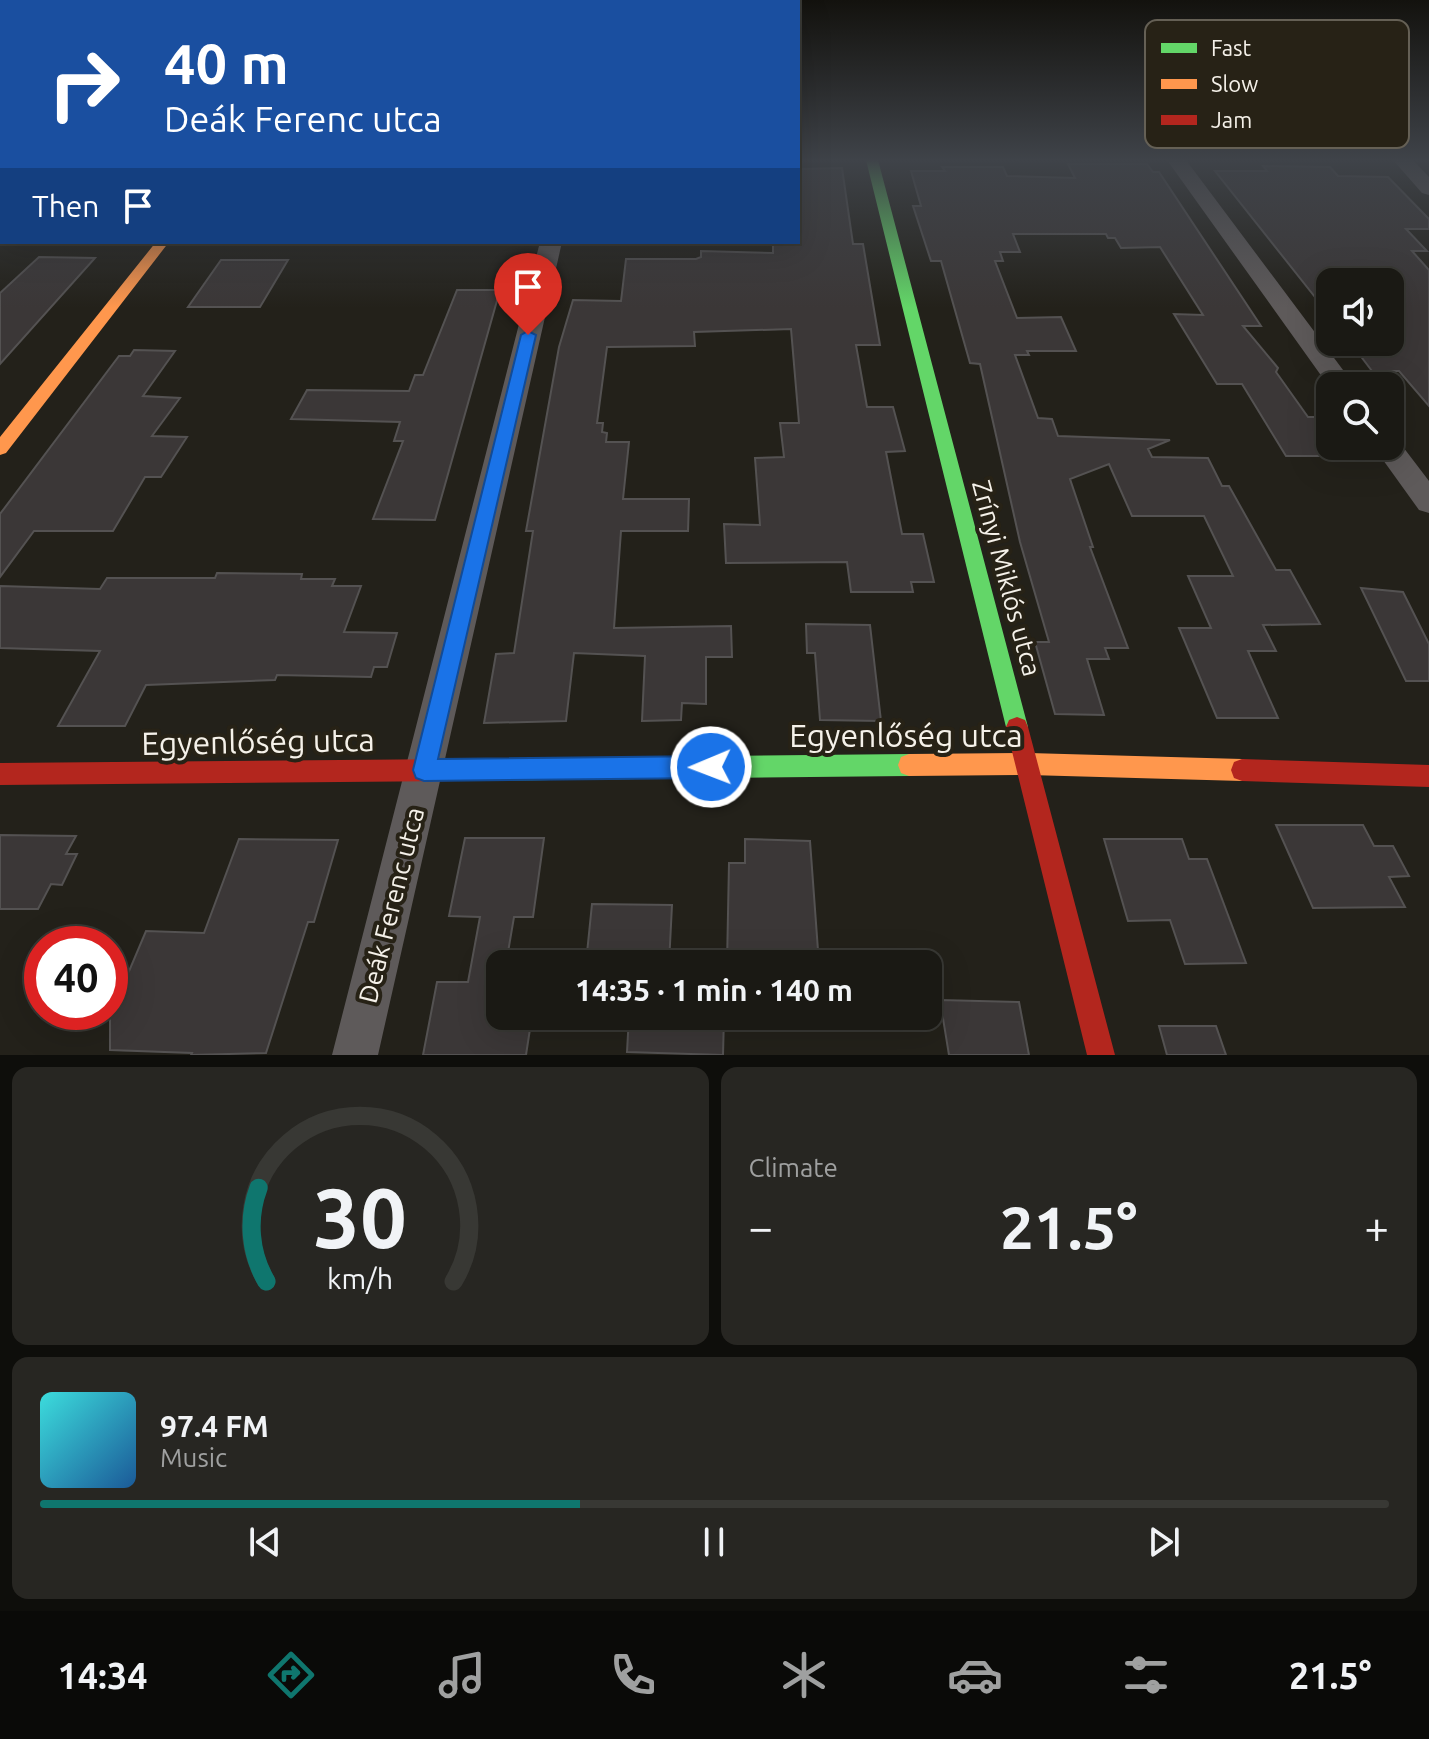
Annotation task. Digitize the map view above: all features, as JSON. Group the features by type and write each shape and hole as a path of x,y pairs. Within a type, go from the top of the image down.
{"street":[{"name":"Zrínyi Miklós utca","path":"885,209 1101,1055"},
{"path":"1212,209 1332,372"},
{"path":"0,449 161,244"},
{"name":"Deák Ferenc utca","path":"355,1055 551,244"},
{"path":"1398,460 1429,502"},
{"name":"Egyenlőség utca","path":"0,774 1029,764 1429,776"}],"building":[{"path":"800,209 848,209 853,244 863,244 880,345 856,345 867,407 893,407 905,451 886,452 902,534 923,534 934,582 911,582 913,592 851,592 847,562 726,563 724,524 760,525 755,458 784,457 780,423 799,423 791,329 694,332 695,346 607,347 597,423 603,423 606,442 629,442 623,499 689,499 688,531 621,531 614,628 731,626 732,657 706,657 706,704 682,703 681,720 642,721 645,656 574,653 566,721 484,723 496,654 514,653 533,531 526,531 559,347 573,300 621,301 626,259 696,259 701,257 701,251 773,253 773,244 800,244"},
{"path":"914,209 1184,209 1261,326 1243,326 1278,368 1276,372 1308,417 1316,418 1316,456 1286,456 1242,384 1217,384 1174,314 1203,315 1160,247 1121,248 1115,238 1108,238 1106,234 1013,234 1020,252 1000,252 1003,261 995,261 1017,318 1061,317 1076,351 1027,351 1029,355 1015,355 1038,418 1052,419 1058,436 1170,440 1148,449 1152,457 1208,458 1222,486 1229,486 1276,570 1290,570 1320,624 1263,625 1276,651 1248,651 1278,718 1217,718 1179,628 1211,628 1188,576 1233,576 1204,516 1132,516 1109,464 1070,479 1093,547 1090,547 1128,648 1105,648 1109,659 1087,659 1104,715 1055,714 1035,642 1049,642 1020,542 980,364 970,363 941,261 931,261"},
{"path":"1245,209 1419,209 1429,219 1429,229 1406,229 1427,251 1412,251 1429,270 1429,406 1404,377 1404,372 1372,371 1361,356 1404,356 1404,268 1316,268 1316,298"},
{"path":"39,257 95,258 0,364 0,293"},
{"path":"221,260 288,260 260,307 188,307"},
{"path":"457,290 500,290 435,520 373,519 403,441 394,441 400,422 291,419 307,390 409,391 415,375 423,375"},
{"path":"134,350 175,351 143,396 180,398 152,436 187,437 161,477 145,477 113,531 34,531 0,577 0,514 119,356 130,356"},
{"path":"217,573 302,574 301,579 335,579 332,586 361,586 344,632 397,633 387,667 374,667 371,677 277,675 275,680 146,685 125,726 58,726 100,651 0,648 0,586 100,589 107,578 215,578"},
{"path":"1361,588 1403,592 1429,644 1429,681 1406,681"},
{"path":"806,624 870,625 881,721 820,720 815,653 807,653"},
{"path":"1276,825 1363,825 1374,846 1393,846 1409,876 1389,877 1405,907 1313,908"},
{"path":"0,835 76,836 66,854 77,854 62,885 51,884 38,909 0,909"},
{"path":"465,838 544,838 533,917 514,917 508,950 486,950 486,1030 530,1030 526,1055 423,1055 437,982 468,982 480,917 449,916"},
{"path":"239,839 338,840 314,922 308,922 266,1053 191,1055 110,1050 110,1030 128,1030 128,974 146,931 204,933"},
{"path":"745,839 810,841 818,950 727,950 729,863 745,863"},
{"path":"1104,839 1182,839 1189,859 1207,859 1246,963 1185,964 1170,920 1128,921"},
{"path":"592,904 672,905 670,950 587,950"},
{"path":"942,1000 1019,1002 1029,1055 949,1055"},
{"path":"1159,1026 1216,1026 1226,1055 1167,1055"},
{"path":"628,1030 724,1030 723,1055 627,1052"}],"traffic: fast":[{"path":"885,209 1017,727"},
{"path":"456,770 909,765"}],"traffic: slow":[{"path":"0,449 161,244"},
{"path":"909,765 1029,764 1242,770"}],"traffic: jam":[{"path":"1017,727 1101,1055"},
{"path":"0,774 456,770"},
{"path":"1242,770 1429,776"}],"route":[{"path":"528,335 424,770 711,767"}]}
